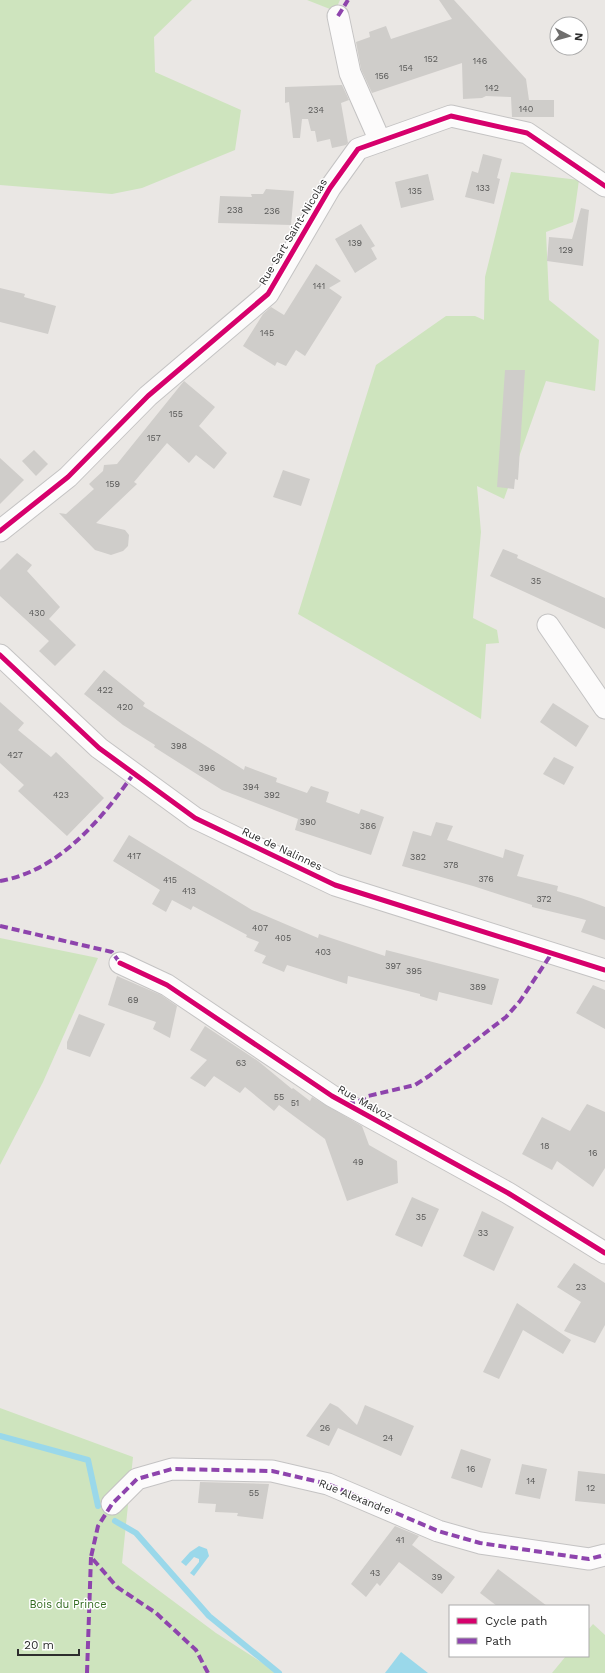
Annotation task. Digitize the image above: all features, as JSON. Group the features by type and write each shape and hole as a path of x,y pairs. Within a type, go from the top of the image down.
{"street":[{"path":"338,16 350,73 380,141"},
{"name":"Rue Sart Saint-Nicolas","path":"0,531 68,476 148,396 268,294 334,182 358,149 451,116 527,133 605,186"},
{"path":"548,625 605,708"},
{"name":"Rue de Nalinnes","path":"0,655 100,748 195,818 335,884 605,970"},
{"name":"Rue Malvoz","path":"120,963 167,985 332,1096 508,1193 605,1253"},
{"name":"Rue Alexandre","path":"112,1504 137,1479 172,1469 272,1472 328,1484 438,1531 480,1542 589,1559 605,1555"}],"green space":[{"path":"0,0 192,0 154,37 155,72 241,110 235,150 142,188 112,194 0,185"},
{"path":"307,0 340,0 335,11"},
{"path":"511,172 579,180 573,222 546,232 549,300 599,340 595,391 546,381 504,499 477,486 481,532 473,618 497,630 499,643 486,644 481,719 298,614 376,365 446,316 475,316 484,320 485,277"},
{"path":"0,938 98,958 43,1082 0,1165"},
{"name":"Bois du Prince","path":"0,1408 133,1457 122,1563 216,1633 278,1673 0,1673"},
{"path":"593,1624 605,1635 605,1673 552,1673 565,1657 589,1657 589,1629"}],"water":[{"path":"199,1546 207,1549 209,1556 194,1576 190,1573 199,1562 199,1559 194,1557 186,1566 181,1562 190,1552"},
{"path":"401,1652 428,1673 385,1673"}],"building":[{"path":"439,0 454,0 526,79 529,100 554,100 554,117 512,117 511,97 486,96 482,98 463,99 462,63 372,93 361,69 356,42 370,37 369,32 386,26 391,39 452,19"},
{"path":"342,85 349,100 341,103 348,143 346,145 332,148 330,139 317,142 315,131 311,131 308,119 302,119 300,138 293,138 289,102 285,103 285,87"},
{"path":"483,154 502,159 497,178 500,179 494,204 465,197 472,171 478,173"},
{"path":"428,174 434,200 401,208 395,182"},
{"path":"266,189 294,191 291,225 218,223 220,196 252,197 251,194 263,194"},
{"path":"581,208 589,210 583,266 547,261 549,237 572,239"},
{"path":"361,224 375,246 371,248 377,259 355,273 335,239"},
{"path":"316,264 341,281 329,288 342,297 305,356 296,350 286,366 277,362 275,366 243,346 263,314 271,307 284,315"},
{"path":"0,288 25,294 24,297 56,306 48,334 0,322"},
{"path":"505,370 525,370 518,480 515,479 514,489 497,487"},
{"path":"184,381 215,407 199,426 227,453 214,469 196,455 189,463 167,443 134,482 137,484 96,523 125,530 129,535 128,546 123,551 111,555 95,550 59,513 66,514 94,489 89,484 103,471 104,465 117,464"},
{"path":"34,450 48,464 36,476 22,461"},
{"path":"0,458 24,480 0,504"},
{"path":"283,470 310,479 301,506 273,497"},
{"path":"503,549 518,555 517,558 605,598 605,629 490,576"},
{"path":"17,553 32,565 27,571 60,607 49,619 76,645 55,666 39,651 49,641 0,596 0,570"},
{"path":"104,670 145,703 143,706 244,770 245,766 277,778 276,782 307,793 311,786 329,792 326,802 359,814 361,809 384,817 371,855 295,830 298,819 222,790 154,747 155,745 123,725 84,694"},
{"path":"0,702 24,723 18,730 51,757 56,752 104,798 67,836 18,791 24,785 0,763"},
{"path":"553,703 589,726 576,747 540,722"},
{"path":"554,757 574,767 564,785 543,774"},
{"path":"436,822 453,826 447,840 503,858 505,849 524,855 517,876 558,886 557,891 605,907 605,940 581,932 586,920 532,907 532,905 473,886 402,866 413,831 431,836"},
{"path":"129,835 252,910 318,938 319,934 385,956 386,950 499,979 492,1005 439,992 437,1001 420,996 420,994 348,976 347,984 287,965 284,972 262,963 266,956 254,951 259,942 246,937 247,935 193,906 191,910 172,900 166,912 152,904 160,890 113,861"},
{"path":"117,976 161,995 177,1006 170,1038 153,1029 156,1022 108,1005"},
{"path":"593,985 605,990 605,1029 576,1013"},
{"path":"79,1014 105,1024 90,1057 67,1049 67,1042"},
{"path":"205,1026 258,1061 292,1089 293,1088 310,1101 312,1097 362,1126 369,1145 397,1161 398,1183 347,1201 325,1139 279,1105 274,1111 245,1087 240,1093 214,1076 205,1087 190,1078 207,1060 190,1050"},
{"path":"587,1104 605,1112 605,1168 593,1187 557,1161 552,1170 522,1154 542,1117 570,1131"},
{"path":"412,1197 439,1209 422,1247 395,1235"},
{"path":"482,1211 514,1227 494,1271 463,1256"},
{"path":"574,1263 605,1283 605,1325 595,1343 564,1331 581,1302 557,1287"},
{"path":"517,1303 571,1340 563,1354 523,1330 499,1379 483,1372"},
{"path":"330,1403 338,1407 357,1425 365,1405 414,1426 401,1456 338,1428 329,1446 306,1436"},
{"path":"461,1449 491,1459 482,1488 451,1478"},
{"path":"522,1464 547,1469 540,1499 515,1494"},
{"path":"578,1471 605,1474 605,1504 575,1501"},
{"path":"200,1482 269,1484 263,1519 237,1516 238,1513 215,1512 216,1504 198,1503"},
{"path":"395,1526 419,1536 412,1545 455,1577 442,1594 399,1562 380,1586 377,1583 366,1597 351,1584"},
{"path":"498,1569 546,1605 496,1605 480,1593"}],"waterway":[{"path":"0,1436 88,1460 98,1506"},
{"path":"115,1521 136,1533 209,1616 279,1673"}],"marked path":[{"path":"338,16 348,0"},
{"path":"0,881 21,875 60,855 93,825 108,808 134,773"},
{"path":"0,926 112,952 120,963"},
{"path":"347,1104 366,1099 368,1096 415,1085 429,1076 506,1017 520,1001 552,953"},
{"path":"208,1673 196,1650 156,1613 117,1587 91,1557 98,1526 112,1504 137,1479 172,1469 272,1471 328,1484 438,1531 480,1543 589,1559 605,1555"},
{"path":"87,1673 91,1557"}],"cycle path":[{"path":"0,531 68,477 148,396 268,294 330,188 358,149 451,116 527,133 605,186"},
{"path":"0,655 99,748 195,818 335,885 605,970"},
{"path":"120,963 167,985 332,1096 508,1193 605,1253"}]}
